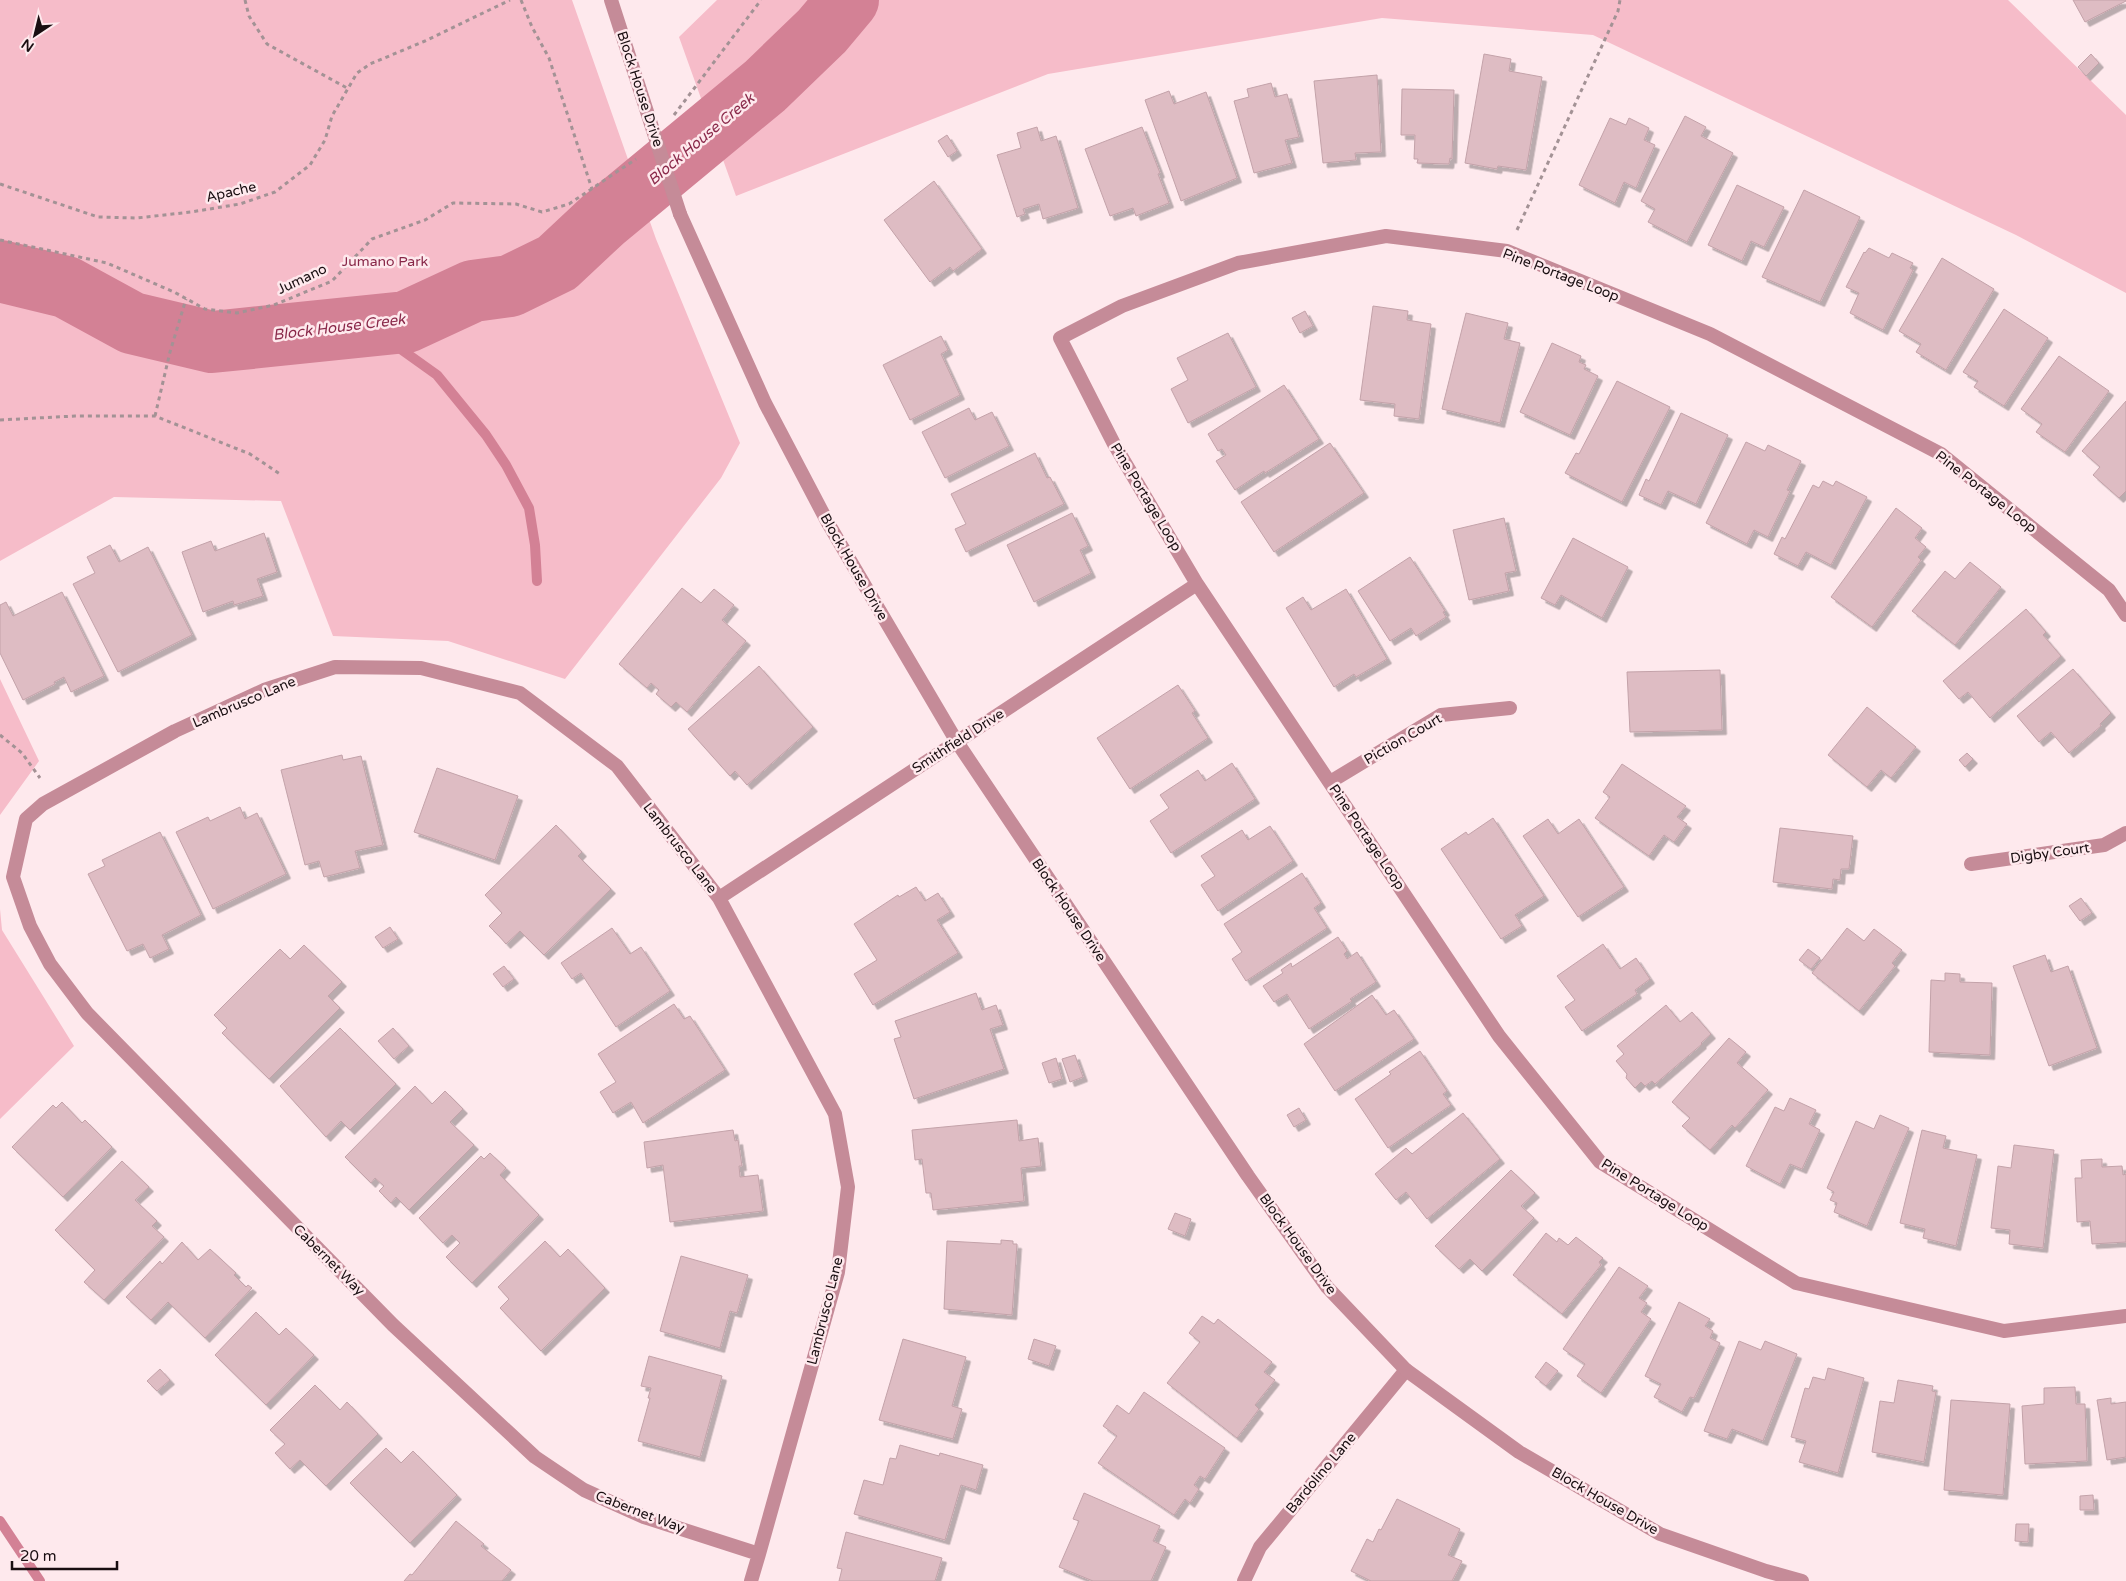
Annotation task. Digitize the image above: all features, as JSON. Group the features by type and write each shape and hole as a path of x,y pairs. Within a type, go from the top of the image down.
{"street":[{"name":"Block House Drive","path":"611,0 680,214 769,410 828,523 957,742 1248,1176 1327,1287 1406,1370 1519,1452 1660,1534 1766,1571 1802,1581"},
{"name":"Pine Portage Loop","path":"2126,615 2108,590 1942,454 1710,334 1507,251 1386,236 1238,263 1122,306 1060,338 1114,444 1197,584 1499,1036 1600,1162 1796,1283 2004,1331 2126,1316"},
{"name":"Smithfield Drive","path":"719,898 1197,584"},
{"name":"Lambrusco Lane","path":"18,849 26,819 43,804 175,731 264,690 335,667 420,668 520,693 617,766 719,898 835,1114 848,1187 838,1272 751,1581"},
{"name":"Piction Court","path":"1330,782 1441,714 1510,708"},
{"name":"Digby Court","path":"1971,864 2104,845 2126,833"},
{"name":"Cabernet Way","path":"18,849 13,877 30,926 50,964 87,1013 393,1326 535,1457 584,1490 644,1516 759,1554"},
{"name":"Bardolino Lane","path":"1244,1581 1260,1547 1406,1370"}],"path":[{"path":"245,0 248,16 267,44 347,88"},
{"name":"Apache","path":"0,184 98,217 137,218 240,204 275,192 310,166 325,140 332,116 357,73 370,64 425,41 510,0"},
{"path":"521,0 532,27 549,58 592,190"},
{"path":"669,122 761,0"},
{"path":"1507,251 1618,11 1620,0"},
{"name":"Jumano","path":"0,240 107,263 205,309 237,313 274,305 332,281 372,239 425,220 453,203 516,204 542,212 569,204 638,157"},
{"path":"155,416 170,352 186,299"},
{"path":"0,420 75,416 155,416 250,454 280,474"},
{"path":"0,734 22,753 54,798"}],"green space":[{"name":"Jumano Park","path":"0,0 572,0 656,239 740,443 721,478 565,679 448,641 333,636 281,501 114,497 0,561"},
{"path":"717,0 2008,0 2126,115 2126,293 2016,235 1593,35 1382,18 1048,74 736,196 679,37"},
{"path":"0,679 39,761 0,815"},
{"path":"0,909 2,930 74,1046 0,1119"}],"building":[{"path":"2073,0 2126,0 2126,1 2085,22"},
{"path":"1484,54 1511,59 1509,71 1542,77 1526,170 1498,166 1497,169 1465,163"},
{"path":"2091,54 2099,63 2086,76 2078,67"},
{"path":"1377,75 1381,152 1355,153 1356,160 1323,163 1314,81"},
{"path":"1271,83 1275,97 1287,94 1299,137 1285,140 1292,163 1254,173 1234,101 1249,97 1247,89"},
{"path":"1402,89 1454,90 1452,159 1450,158 1449,164 1417,163 1418,159 1414,159 1415,135 1401,135"},
{"path":"1169,91 1174,104 1206,92 1237,178 1181,201 1145,100"},
{"path":"1685,116 1706,127 1701,136 1733,153 1687,242 1648,222 1655,209 1641,201"},
{"path":"1610,118 1626,125 1629,118 1649,128 1644,140 1655,145 1636,188 1624,182 1615,203 1579,185"},
{"path":"1037,127 1041,141 1056,136 1078,208 1043,219 1039,204 1023,209 1025,214 1017,217 997,155 1021,148 1017,133"},
{"path":"1142,127 1160,173 1158,174 1169,203 1136,216 1133,208 1110,216 1085,149"},
{"path":"947,135 957,151 948,157 938,141"},
{"path":"934,181 982,249 953,271 950,267 930,282 884,220"},
{"path":"1737,185 1784,207 1764,247 1751,241 1742,261 1708,245"},
{"path":"1804,190 1860,217 1820,302 1762,277"},
{"path":"1869,248 1889,258 1892,253 1913,263 1910,268 1913,270 1883,330 1850,313 1859,293 1846,287 1864,252"},
{"path":"1942,258 1994,289 1946,370 1916,352 1921,344 1899,331"},
{"path":"1373,306 1408,311 1407,320 1431,324 1419,419 1394,416 1395,404 1360,400"},
{"path":"2004,309 2048,338 2004,406 1974,387 1978,381 1963,372"},
{"path":"1305,311 1313,326 1300,333 1292,318"},
{"path":"1466,313 1508,323 1504,339 1520,343 1500,423 1442,409"},
{"path":"1228,333 1256,387 1188,423 1171,389 1188,380 1177,358"},
{"path":"941,336 948,350 941,354 960,395 910,420 883,365"},
{"path":"1552,343 1581,356 1579,362 1586,365 1584,369 1598,376 1570,435 1520,412"},
{"path":"2059,356 2109,391 2065,452 2036,432 2042,424 2021,409"},
{"path":"1617,381 1670,407 1622,502 1565,473 1576,453 1579,454"},
{"path":"1284,385 1319,439 1235,490 1216,461 1226,455 1222,449 1218,451 1208,434"},
{"path":"2126,401 2126,491 2119,498 2093,475 2100,467 2082,451"},
{"path":"969,408 975,420 992,412 1009,446 945,478 922,432"},
{"path":"1681,413 1728,435 1696,504 1668,491 1661,505 1639,495 1646,479 1649,481"},
{"path":"1746,442 1765,451 1768,445 1801,461 1787,490 1790,491 1768,537 1754,530 1747,544 1706,523"},
{"path":"1330,443 1364,493 1274,552 1241,502"},
{"path":"1035,453 1047,478 1050,477 1064,504 966,552 955,529 966,524 951,494"},
{"path":"1823,481 1833,486 1836,481 1867,497 1831,565 1806,552 1798,566 1774,554 1782,537 1785,539 1813,485 1819,488"},
{"path":"1896,508 1922,528 1915,538 1926,547 1918,557 1921,560 1872,627 1831,597"},
{"path":"1072,513 1088,546 1080,550 1091,573 1034,602 1007,545"},
{"path":"1504,518 1516,571 1505,573 1509,591 1469,600 1453,530"},
{"path":"264,533 277,572 257,579 263,596 234,605 233,601 203,612 182,552 211,541 215,551"},
{"path":"1573,538 1628,567 1602,618 1561,595 1555,605 1541,598"},
{"path":"110,545 119,562 148,547 192,635 118,672 73,584 95,573 87,557"},
{"path":"1410,557 1445,611 1443,612 1446,617 1416,636 1411,628 1390,641 1358,591"},
{"path":"1970,562 2001,587 1955,645 1912,611 1945,571 1955,579"},
{"path":"682,588 701,603 714,589 734,605 722,620 746,641 687,712 676,702 671,707 656,694 659,690 651,683 647,688 619,664"},
{"path":"1346,589 1387,659 1356,677 1354,674 1334,687 1286,608 1303,597 1311,610"},
{"path":"62,592 104,676 71,692 64,677 54,682 55,684 23,700 0,653 0,605 6,602 13,616"},
{"path":"2026,609 2046,632 2043,635 2061,656 1990,718 1968,692 1959,699 1943,681"},
{"path":"759,666 813,727 747,785 735,771 730,776 688,729"},
{"path":"2073,669 2111,713 2100,724 2101,726 2069,753 2051,732 2039,742 2017,716"},
{"path":"1720,670 1722,730 1630,732 1627,672"},
{"path":"1178,685 1195,711 1192,713 1208,738 1130,789 1097,738"},
{"path":"1867,707 1916,747 1891,778 1881,770 1867,787 1828,755"},
{"path":"1967,753 1973,759 1965,767 1959,760"},
{"path":"342,755 343,760 361,756 383,845 355,851 360,868 324,877 319,861 305,865 281,770"},
{"path":"1232,763 1255,799 1171,853 1150,821 1169,808 1160,795 1198,770 1205,781"},
{"path":"1622,764 1686,806 1677,817 1687,824 1674,842 1664,835 1649,856 1595,818 1610,797 1603,792"},
{"path":"437,768 518,796 495,860 414,832"},
{"path":"240,807 245,819 257,813 286,874 213,909 176,832 208,817 210,821"},
{"path":"1493,818 1544,896 1515,915 1522,926 1501,939 1441,849 1466,832 1468,835"},
{"path":"1548,819 1558,834 1579,819 1624,887 1578,917 1523,836"},
{"path":"556,825 582,852 578,856 611,889 544,955 520,931 506,944 489,926 502,913 485,895"},
{"path":"1270,826 1293,861 1218,911 1201,885 1215,876 1201,856 1242,830 1248,840"},
{"path":"1780,828 1853,836 1849,869 1841,869 1840,880 1833,879 1832,889 1773,882"},
{"path":"160,832 201,915 162,935 169,949 150,958 143,944 127,951 88,874 105,866 102,860"},
{"path":"1302,873 1321,903 1314,908 1327,928 1246,981 1232,959 1242,952 1224,924"},
{"path":"916,887 925,901 938,893 950,912 937,920 958,953 873,1005 854,974 877,960 854,924 898,895 899,897"},
{"path":"2081,898 2092,913 2080,921 2069,906"},
{"path":"390,927 398,939 383,948 375,937"},
{"path":"612,928 630,954 641,947 670,991 616,1027 581,973 572,979 561,963"},
{"path":"1847,928 1864,941 1874,929 1902,950 1892,963 1895,966 1859,1011 1812,973"},
{"path":"1338,937 1347,951 1344,954 1347,959 1357,952 1376,982 1350,999 1352,1001 1309,1029 1287,994 1274,1002 1263,986 1283,973 1281,970 1291,963 1292,967"},
{"path":"1603,944 1620,969 1636,958 1650,979 1635,990 1637,994 1582,1031 1565,1007 1575,1000 1557,976"},
{"path":"304,945 342,982 328,996 340,1008 269,1079 222,1033 227,1028 214,1015 280,949 290,959"},
{"path":"1808,949 1820,958 1811,969 1799,960"},
{"path":"2045,955 2051,972 2068,966 2097,1048 2049,1066 2013,966"},
{"path":"504,966 514,979 503,987 493,974"},
{"path":"1945,973 1960,974 1960,982 1992,983 1990,1055 1929,1052 1931,980 1945,981"},
{"path":"976,993 982,1010 996,1005 1003,1025 990,1029 1004,1069 914,1099 894,1039 901,1037 895,1021"},
{"path":"1372,995 1386,1015 1394,1010 1414,1039 1335,1091 1304,1044"},
{"path":"674,1004 684,1019 690,1016 725,1070 643,1123 631,1102 613,1113 600,1092 616,1082 598,1054"},
{"path":"1666,1005 1680,1022 1692,1012 1711,1034 1655,1084 1652,1081 1645,1086 1641,1082 1635,1088 1626,1078 1627,1074 1616,1061 1624,1054 1617,1046"},
{"path":"340,1028 396,1084 350,1130 341,1121 326,1137 280,1086"},
{"path":"393,1028 409,1046 394,1059 378,1041"},
{"path":"1729,1038 1746,1052 1737,1063 1768,1090 1735,1128 1732,1125 1710,1150 1682,1126 1690,1118 1672,1102"},
{"path":"1420,1051 1447,1091 1443,1094 1451,1105 1388,1148 1355,1099 1391,1074 1389,1072"},
{"path":"1075,1055 1083,1077 1070,1082 1062,1059"},
{"path":"1056,1058 1062,1079 1049,1083 1042,1063"},
{"path":"415,1086 432,1104 445,1091 463,1109 450,1122 474,1145 409,1210 396,1197 391,1203 379,1191 384,1186 375,1178 371,1183 345,1157"},
{"path":"1790,1098 1816,1110 1809,1124 1820,1130 1802,1169 1790,1164 1780,1184 1746,1166 1775,1107 1784,1111"},
{"path":"62,1102 82,1123 85,1120 112,1147 63,1197 12,1147 53,1105 56,1108"},
{"path":"1299,1108 1306,1120 1294,1127 1287,1115"},
{"path":"1463,1113 1500,1159 1427,1219 1406,1192 1396,1200 1375,1174 1406,1148 1412,1154"},
{"path":"1880,1115 1909,1128 1867,1226 1834,1212 1837,1203 1830,1200 1834,1192 1827,1188 1856,1121 1874,1129"},
{"path":"1017,1120 1019,1141 1038,1138 1041,1166 1021,1168 1024,1201 933,1210 931,1193 926,1193 922,1159 915,1160 912,1130"},
{"path":"733,1130 735,1141 738,1140 742,1166 739,1166 740,1177 758,1175 763,1211 670,1222 663,1165 647,1168 644,1142"},
{"path":"1922,1130 1946,1136 1943,1148 1977,1155 1956,1246 1923,1238 1925,1229 1900,1223"},
{"path":"2014,1145 2054,1150 2043,1248 2009,1244 2010,1230 1991,1228 1998,1166 2011,1168"},
{"path":"490,1153 506,1168 500,1175 539,1215 472,1283 446,1257 460,1243 452,1235 443,1243 419,1218 481,1156 484,1159"},
{"path":"2102,1159 2102,1167 2122,1166 2123,1175 2126,1174 2126,1242 2092,1244 2090,1221 2077,1222 2075,1178 2082,1178 2081,1160"},
{"path":"122,1161 149,1187 135,1200 157,1221 152,1226 164,1237 104,1300 84,1282 95,1270 55,1230"},
{"path":"1511,1170 1535,1193 1521,1206 1534,1218 1482,1271 1470,1259 1459,1269 1435,1246"},
{"path":"1175,1213 1191,1219 1185,1236 1168,1229"},
{"path":"1546,1233 1557,1242 1559,1238 1568,1245 1576,1237 1603,1258 1599,1262 1601,1265 1562,1314 1513,1275"},
{"path":"1001,1240 1013,1241 1013,1244 1017,1244 1012,1315 944,1309 947,1241 1001,1244"},
{"path":"545,1241 560,1257 568,1249 605,1288 541,1351 500,1308 509,1299 498,1287"},
{"path":"182,1242 198,1260 210,1249 236,1273 234,1275 246,1287 248,1285 252,1288 205,1338 168,1302 151,1320 126,1297 160,1261 162,1264"},
{"path":"681,1256 748,1275 737,1313 730,1311 720,1348 660,1331"},
{"path":"1619,1267 1648,1286 1639,1298 1647,1303 1641,1312 1651,1319 1601,1393 1577,1376 1585,1364 1563,1349"},
{"path":"1679,1302 1710,1319 1705,1326 1713,1331 1710,1338 1720,1343 1694,1398 1690,1397 1682,1412 1654,1397 1661,1384 1645,1376"},
{"path":"256,1312 279,1335 286,1328 314,1355 266,1405 215,1355"},
{"path":"1202,1316 1214,1324 1218,1319 1272,1362 1264,1372 1275,1380 1255,1405 1259,1409 1237,1438 1167,1383 1200,1342 1189,1333"},
{"path":"903,1339 966,1357 952,1406 962,1409 953,1439 879,1420"},
{"path":"1034,1339 1056,1346 1049,1366 1028,1359"},
{"path":"1739,1341 1761,1350 1765,1341 1797,1354 1763,1441 1732,1429 1727,1439 1704,1431"},
{"path":"649,1356 722,1376 700,1457 638,1441 650,1398 648,1398 651,1388 641,1386"},
{"path":"1546,1362 1558,1371 1546,1386 1535,1377"},
{"path":"1828,1368 1864,1378 1838,1473 1799,1462 1806,1441 1791,1437 1805,1388 1809,1389 1813,1377 1825,1380"},
{"path":"160,1369 170,1380 157,1391 147,1381"},
{"path":"1898,1380 1933,1386 1932,1391 1936,1392 1924,1462 1872,1452 1880,1401 1894,1403"},
{"path":"315,1385 340,1410 347,1402 378,1434 326,1486 300,1460 290,1469 275,1453 285,1444 270,1430"},
{"path":"2075,1387 2076,1404 2085,1404 2087,1461 2025,1464 2022,1406 2044,1404 2044,1388"},
{"path":"1144,1392 1225,1448 1205,1479 1200,1476 1194,1485 1199,1489 1190,1503 1185,1499 1174,1515 1098,1463 1117,1436 1103,1426 1117,1405 1129,1414"},
{"path":"2111,1398 2111,1404 2126,1402 2126,1457 2107,1460 2097,1400"},
{"path":"1951,1400 2010,1404 2003,1495 1944,1490"},
{"path":"900,1445 939,1456 940,1453 983,1465 976,1490 961,1485 945,1540 854,1514 864,1480 883,1485 890,1458 896,1459"},
{"path":"386,1448 401,1463 413,1451 457,1495 410,1543 350,1483"},
{"path":"1084,1493 1160,1526 1153,1541 1166,1547 1151,1581 1093,1581 1059,1567 1079,1521 1073,1519"},
{"path":"2093,1495 2094,1510 2080,1510 2080,1496"},
{"path":"1397,1499 1460,1529 1448,1555 1462,1561 1452,1581 1371,1581 1351,1571 1367,1539 1373,1542"},
{"path":"456,1521 484,1544 481,1546 511,1570 502,1581 404,1581 410,1574 412,1575"},
{"path":"2016,1524 2029,1524 2028,1542 2015,1541"},
{"path":"846,1532 942,1558 935,1581 839,1581 842,1569 837,1568"}],"waterway":[{"name":"Block House Creek","path":"0,271 66,287 132,323 212,342 406,322 473,291 510,286 557,263 603,220 765,86 822,31 848,0"},
{"path":"367,325 437,375 486,435 506,465 529,508 535,545 537,581"},
{"path":"0,1521 40,1581"}]}
